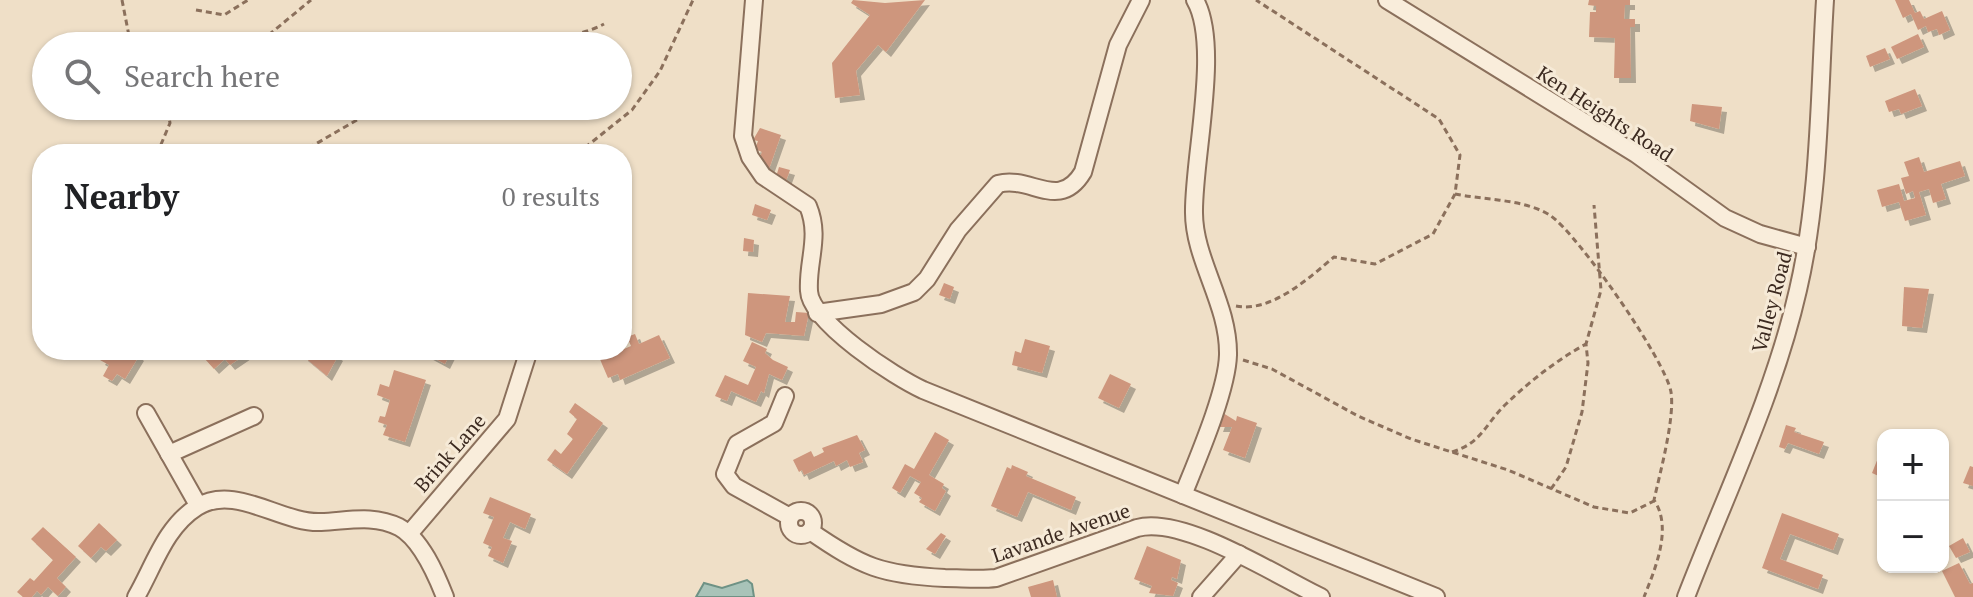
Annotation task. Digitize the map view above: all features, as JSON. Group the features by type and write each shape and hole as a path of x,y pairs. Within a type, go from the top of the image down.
{"street":[{"path":"754,0 743,136 750,157 763,176 804,200 812,215 816,238 809,291 817,313 915,386 1436,597"},
{"path":"817,313 881,304 914,292 927,279 973,211 998,184 1007,182 1056,192 1073,186 1083,172 1118,45 1141,0"},
{"path":"1183,495 1222,387 1228,355 1220,303 1194,226 1205,46 1195,0"},
{"name":"Ken Heights Road","path":"1387,0 1636,154 1717,213 1760,234 1807,247"},
{"name":"Valley Road","path":"1686,597 1776,365 1798,290 1807,247 1825,0"},
{"name":"Brink Lane","path":"409,534 507,419 526,360"},
{"name":"Lavande Avenue","path":"785,396 774,423 747,436 732,451 725,474 734,486 790,517 789,527 796,534 810,531 850,558 880,571 979,580 996,578 1148,525 1170,528 1239,554 1321,597"},
{"path":"146,413 198,505"},
{"path":"169,454 254,416"},
{"path":"136,597 166,539 198,505 236,501 305,521 377,520 409,534 445,597"},
{"path":"1201,597 1239,554"}],"path":[{"path":"122,0 128,32"},
{"path":"196,10 224,15 248,0"},
{"path":"272,32 311,0"},
{"path":"632,110 660,71 693,0"},
{"path":"1220,303 1247,309 1277,299 1334,257 1375,264 1433,234 1455,194 1460,155 1439,119 1271,6 1256,0"},
{"path":"590,32 604,24"},
{"path":"161,144 169,120"},
{"path":"316,144 357,120"},
{"path":"590,144 620,120"},
{"path":"1455,194 1515,204 1550,215 1598,271 1639,328 1671,391 1666,448 1654,500 1661,510 1660,558 1644,597"},
{"path":"1551,489 1566,467 1582,412 1588,363 1586,344 1601,290 1594,205"},
{"path":"1452,452 1472,446 1504,406 1541,374 1586,344"},
{"path":"1228,355 1272,369 1371,421 1594,507 1630,513 1654,500"}],"shaded area":[{"path":"747,580 752,584 754,597 696,597 704,583 722,588"}],"building":[{"path":"853,0 885,3 925,0 886,52 878,45 856,71 860,95 835,98 832,63 870,15 851,3"},
{"path":"1589,0 1630,0 1630,5 1625,5 1624,19 1635,19 1635,27 1630,27 1631,78 1614,78 1615,38 1589,37 1590,12 1596,12 1596,6 1588,5"},
{"path":"1895,0 1909,0 1915,13 1920,11 1924,19 1942,11 1950,30 1939,35 1937,29 1928,32 1926,26 1918,30 1911,14 1903,18"},
{"path":"1918,34 1924,47 1897,59 1891,47"},
{"path":"1885,48 1890,59 1870,67 1866,56"},
{"path":"1915,89 1922,106 1901,114 1899,109 1889,112 1885,101"},
{"path":"1692,104 1722,107 1719,129 1690,121"},
{"path":"760,128 781,135 769,169 757,165 762,152 755,149 758,141 753,140"},
{"path":"1919,157 1924,172 1960,161 1965,176 1941,184 1946,199 1933,203 1929,189 1919,192 1926,215 1905,221 1899,202 1882,207 1877,190 1899,184 1904,201 1915,198 1913,191 1906,194 1901,178 1909,176 1904,162"},
{"path":"779,167 790,170 786,181 776,177"},
{"path":"755,204 771,210 767,220 752,215"},
{"path":"744,238 754,240 753,252 743,251"},
{"path":"944,283 954,287 950,299 939,295"},
{"path":"1904,287 1929,289 1922,328 1902,326"},
{"path":"748,293 790,296 785,322 795,322 796,312 809,313 804,336 766,333 762,342 745,335"},
{"path":"635,334 639,344 659,335 670,358 620,380 618,374 608,378 600,360 632,360 632,335"},
{"path":"1025,339 1050,346 1042,373 1012,365 1015,351 1021,353"},
{"path":"752,342 767,349 765,353 773,360 788,367 782,380 769,374 764,393 761,391 756,402 731,391 727,401 715,396 725,375 748,385 756,367 743,361"},
{"path":"100,360 137,360 125,379 117,374 112,381 103,376 109,365"},
{"path":"206,360 224,360 214,369"},
{"path":"308,360 336,360 327,376"},
{"path":"394,370 426,380 405,442 383,435 387,425 378,422 380,416 385,417 390,400 377,395 380,384 389,387"},
{"path":"1110,374 1131,384 1119,408 1098,398"},
{"path":"575,403 603,423 567,474 547,460 555,449 561,454 573,439 567,434 577,419 569,412"},
{"path":"1223,413 1236,421 1237,416 1257,423 1245,458 1223,450 1232,427 1218,427"},
{"path":"1786,425 1796,428 1794,432 1824,442 1819,454 1788,443 1785,449 1779,447"},
{"path":"935,432 949,440 929,475 944,484 942,488 946,491 935,511 919,502 922,498 914,493 921,482 910,476 900,493 892,488 905,464 914,469"},
{"path":"857,435 865,450 859,453 863,462 850,467 847,460 836,466 834,461 804,475 802,470 799,472 793,460 811,451 814,457 824,452 822,448"},
{"path":"1012,465 1028,472 1026,476 1076,497 1071,510 1028,492 1017,517 991,506 1007,467 1011,469"},
{"path":"1970,466 1973,467 1973,486 1963,483"},
{"path":"490,497 531,514 525,529 510,522 503,538 512,541 503,563 488,556 492,547 483,543 494,517 483,513"},
{"path":"1782,513 1839,534 1833,550 1790,534 1780,559 1823,575 1818,589 1762,568"},
{"path":"99,523 117,540 106,551 101,547 91,558 78,546"},
{"path":"43,527 76,557 57,578 66,587 58,596 48,587 41,595 37,591 32,597 23,597 17,592 30,578 34,581 53,560 31,539"},
{"path":"941,533 946,536 935,554 926,549"},
{"path":"1963,538 1970,552 1956,558 1949,546"},
{"path":"1147,546 1181,560 1177,579 1172,577 1171,580 1178,583 1173,596 1149,593 1152,586 1134,579"},
{"path":"1959,563 1970,584 1973,583 1973,597 1955,597 1943,573 1949,573 1949,568"},
{"path":"1053,580 1057,597 1031,597 1028,587"}]}
